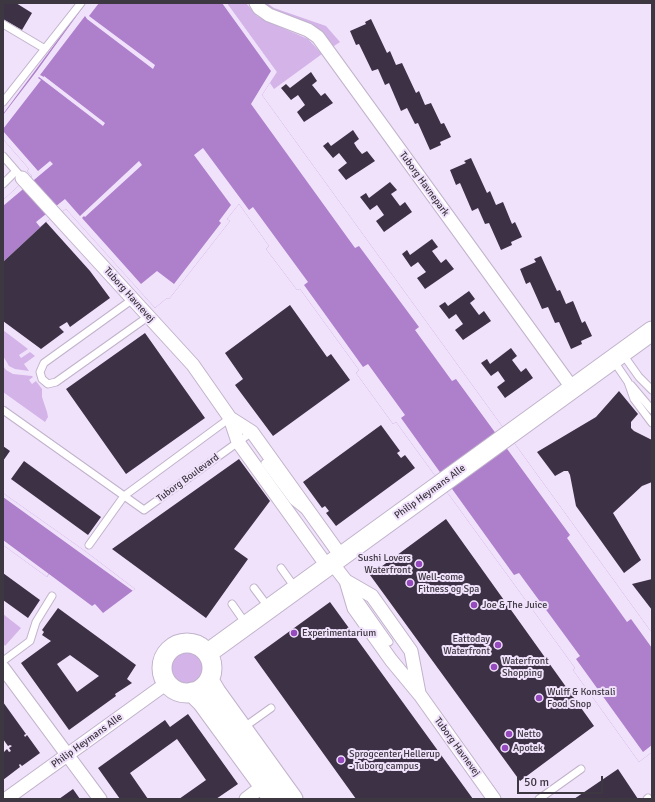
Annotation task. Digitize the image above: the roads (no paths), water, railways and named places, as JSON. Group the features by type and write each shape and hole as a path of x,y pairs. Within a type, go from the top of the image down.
{"street":[{"name":"Tuborg Havnepark","path":"256,3 259,8 269,15 308,30 318,37 573,389"},
{"name":"Tuborg Havnevej","path":"19,174 193,365 230,418 238,442 299,527 333,562"},
{"name":"Philip Heymans Alle","path":"208,653 652,331"},
{"name":"Tuborg Havnevej","path":"230,418 252,432 312,517 333,562 346,582 354,608 420,695 494,799"},
{"name":"Tuborg Havnevej","path":"346,582 372,596 411,650 420,695"},
{"path":"182,643 189,643 196,644 208,653 212,667 209,680 199,690 185,693 178,691 168,683 162,669 163,662 170,649 182,643"},
{"path":"3,668 100,799"},
{"path":"209,680 242,728 279,793"},
{"name":"Philip Heymans Alle","path":"6,799 168,683"},
{"path":"192,692 279,793"},
{"path":"246,799 279,793"}],"lane":[{"path":"3,102 81,3"},
{"path":"3,24 45,49"},
{"path":"3,156 19,174 3,184"},
{"path":"133,299 44,363 40,372 42,379 48,384 56,382 149,316"},
{"path":"618,356 652,390"},
{"path":"618,356 634,399 652,423"},
{"path":"639,377 652,396"},
{"path":"628,382 652,410"},
{"name":"Tuborg Boulevard","path":"3,410 144,510 252,432"},
{"path":"89,545 124,496 230,418"},
{"path":"265,463 293,501 312,517"},
{"path":"293,501 299,527"},
{"path":"281,568 296,589"},
{"path":"346,582 389,642"},
{"path":"254,588 269,608"},
{"path":"3,661 30,641 36,622 52,596"},
{"path":"232,604 247,625"},
{"path":"242,728 271,708"},
{"path":"539,799 581,769"}],"place":[{"name":"Sushi Lovers Waterfront","path":"419,564"},
{"name":"Well-come Fitness og Spa","path":"410,583"},
{"name":"Joe & The Juice","path":"474,605"},
{"name":"Experimentarium","path":"294,633"},
{"name":"Eattoday Waterfront","path":"498,645"},
{"name":"Waterfront Shopping","path":"494,667"},
{"name":"Wulff & Konstali Food Shop","path":"539,698"},
{"name":"Netto","path":"509,734"},
{"name":"Apotek","path":"505,748"},
{"name":"Sprogcenter Hellerup - Tuborg campus","path":"341,760"}]}
